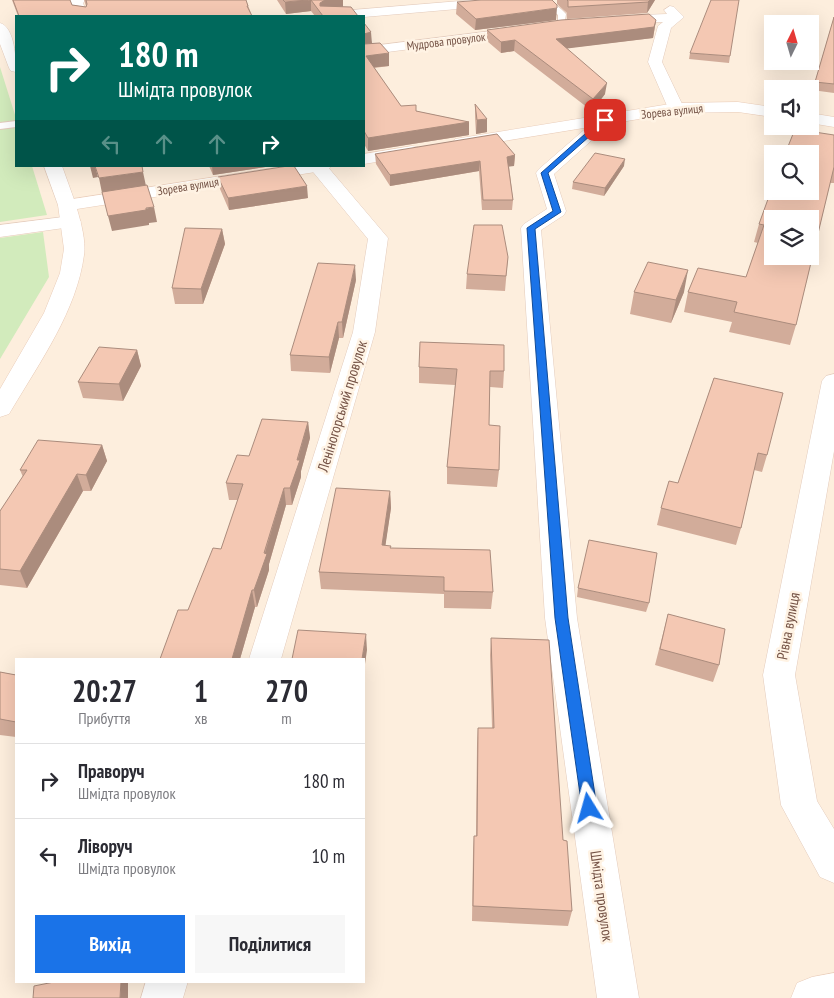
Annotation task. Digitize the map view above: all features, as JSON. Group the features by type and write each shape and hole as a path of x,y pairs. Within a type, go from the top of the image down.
{"street":[{"path":"80,0 75,0 82,15"},
{"path":"340,15 516,0"},
{"path":"601,22 673,13 665,26 656,62 676,108"},
{"path":"0,27 12,45 15,62"},
{"name":"Мудрова провулок","path":"365,52 532,29"},
{"name":"Зорева вулиця","path":"365,159 676,108 738,107 764,111"},
{"name":"Шмідта провулок","path":"605,120 545,173 557,212 531,228 561,618 618,998"},
{"path":"819,120 834,122"},
{"path":"0,409 43,333 67,285 74,252 69,213 53,167"},
{"name":"Зорева вулиця","path":"0,232 69,213 320,167"},
{"name":"Леніногорський провулок","path":"265,658 364,332 378,238 320,167"},
{"name":"Рівна вулиця","path":"834,381 779,675 799,805 834,864"},
{"path":"162,998 167,983"},
{"path":"812,998 834,994"}],"lane":[{"path":"532,0 552,5 562,14 561,26"},
{"path":"0,126 15,124"}],"green space":[{"path":"0,67 15,115 15,167 32,167 47,215 0,222"},
{"path":"43,232 49,277 0,359 0,238"}],"building":[{"path":"13,0 70,0 72,5 86,7 86,0 246,0 252,15 19,15"},
{"path":"283,0 308,0 285,2"},
{"path":"311,0 325,0 320,3 320,6 351,7 357,15 322,15"},
{"path":"552,0 557,5 557,8 476,19 457,2"},
{"path":"567,0 650,0 648,2 568,7"},
{"path":"711,0 739,0 730,56 690,53"},
{"path":"649,14 656,20 654,27 556,39 607,83 593,99 515,40 501,42 487,30 561,20"},
{"path":"834,17 834,84 819,82 819,80 816,80"},
{"path":"365,24 371,32 365,34"},
{"path":"380,43 389,53 366,56 401,106 416,105 416,111 469,122 368,138 365,133 365,44"},
{"path":"475,104 487,119 477,120"},
{"path":"819,133 834,135 834,167 819,229 819,210 764,210 768,200 819,200 819,145 789,145 793,135 819,135"},
{"path":"497,134 515,155 507,157 513,200 483,200 480,161 390,175 375,154"},
{"path":"595,153 625,159 605,188 573,182"},
{"path":"95,167 142,167 143,172 99,178"},
{"path":"282,167 295,167 307,186 228,198 218,177"},
{"path":"147,185 154,207 108,216 102,192"},
{"path":"764,210 764,225 759,224"},
{"path":"474,225 502,225 508,257 506,276 467,274"},
{"path":"764,225 764,265 810,265 796,325 734,312 737,302 688,292 698,268 746,277"},
{"path":"185,228 222,229 201,289 172,288"},
{"path":"648,262 688,270 676,300 634,292"},
{"path":"318,263 355,265 342,322 338,322 329,357 290,355"},
{"path":"420,342 504,345 504,371 490,371 489,425 500,426 499,470 447,467 457,369 419,367"},
{"path":"99,347 137,350 119,384 78,382"},
{"path":"714,378 783,393 767,455 758,453 741,528 661,508 669,481 678,483"},
{"path":"262,419 308,422 297,460 300,460 290,488 284,488 264,553 267,554 254,590 252,590 232,658 160,658 178,610 188,610 213,548 221,549 243,484 226,483 237,455 249,456"},
{"path":"38,440 102,445 86,475 77,474 20,571 0,569 0,511 27,470 20,470"},
{"path":"336,488 390,491 382,545 391,546 390,548 490,550 493,592 444,591 444,577 319,572"},
{"path":"589,540 657,553 649,603 578,588"},
{"path":"668,614 725,629 719,665 660,649"},
{"path":"298,630 366,634 362,658 292,658"},
{"path":"491,638 549,640 563,840 567,841 572,911 473,906 474,836 477,836 478,728 494,728"},
{"path":"0,672 15,675 15,722 0,719"},
{"path":"49,983 121,983 120,998 33,998 34,986"}],"route":[{"path":"589,808 561,618 531,228 557,212 545,173 605,120"}]}
